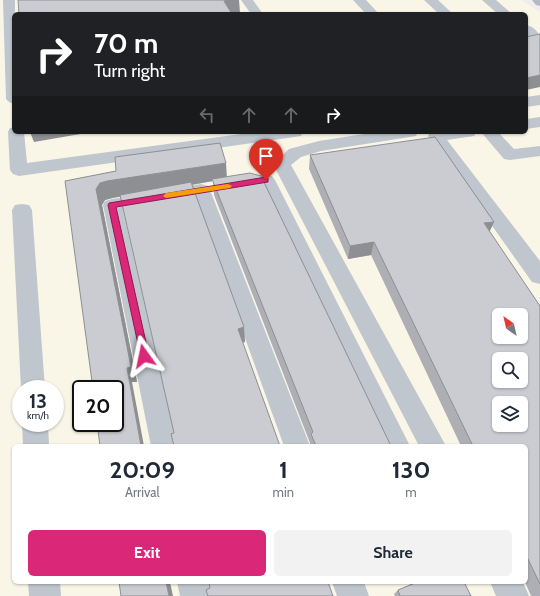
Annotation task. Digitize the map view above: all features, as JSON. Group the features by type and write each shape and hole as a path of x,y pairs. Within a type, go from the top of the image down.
{"lane":[{"path":"9,0 12,59"},
{"path":"247,0 256,12"},
{"path":"359,0 371,12"},
{"path":"430,0 445,12"},
{"path":"488,0 503,12"},
{"path":"528,102 540,100"},
{"path":"528,124 540,122"},
{"path":"16,134 19,170 271,134"},
{"path":"397,134 319,146 295,153 282,164 432,444"},
{"path":"432,134 537,267"},
{"path":"491,134 510,155 540,151"},
{"path":"164,444 112,205 266,180 396,444"},
{"path":"201,190 296,444"},
{"path":"22,210 31,380"},
{"path":"35,432 36,444"},
{"path":"44,584 45,596"},
{"path":"193,584 196,596"},
{"path":"349,584 353,596"},
{"path":"507,584 513,596"}],"shaded area":[{"path":"0,0 521,0 540,12 540,596 0,596"}],"building":[{"path":"18,0 228,0 224,1 231,12 19,12"},
{"path":"540,34 540,75 528,78 528,37"},
{"path":"435,137 494,222 484,223 540,306 540,584 528,559 528,444 472,444 374,242 350,246 310,155"},
{"path":"220,143 226,163 107,181 100,183 96,189 131,367 127,368 141,444 100,444 98,432 124,432 124,380 92,380 65,181 116,171 115,157"},
{"path":"250,173 261,176 390,444 315,444 311,434 313,432 212,179"},
{"path":"191,182 244,327 238,329 279,444 174,444 171,434 174,433 120,195"},
{"path":"119,584 166,584 169,596 121,596"},
{"path":"209,584 329,584 333,596 208,596 206,590 210,588"},
{"path":"413,584 465,584 471,596 400,596 398,590"}],"slow traffic":[{"path":"166,196 228,186"}],"route":[{"path":"144,356 112,205 266,180"}]}
